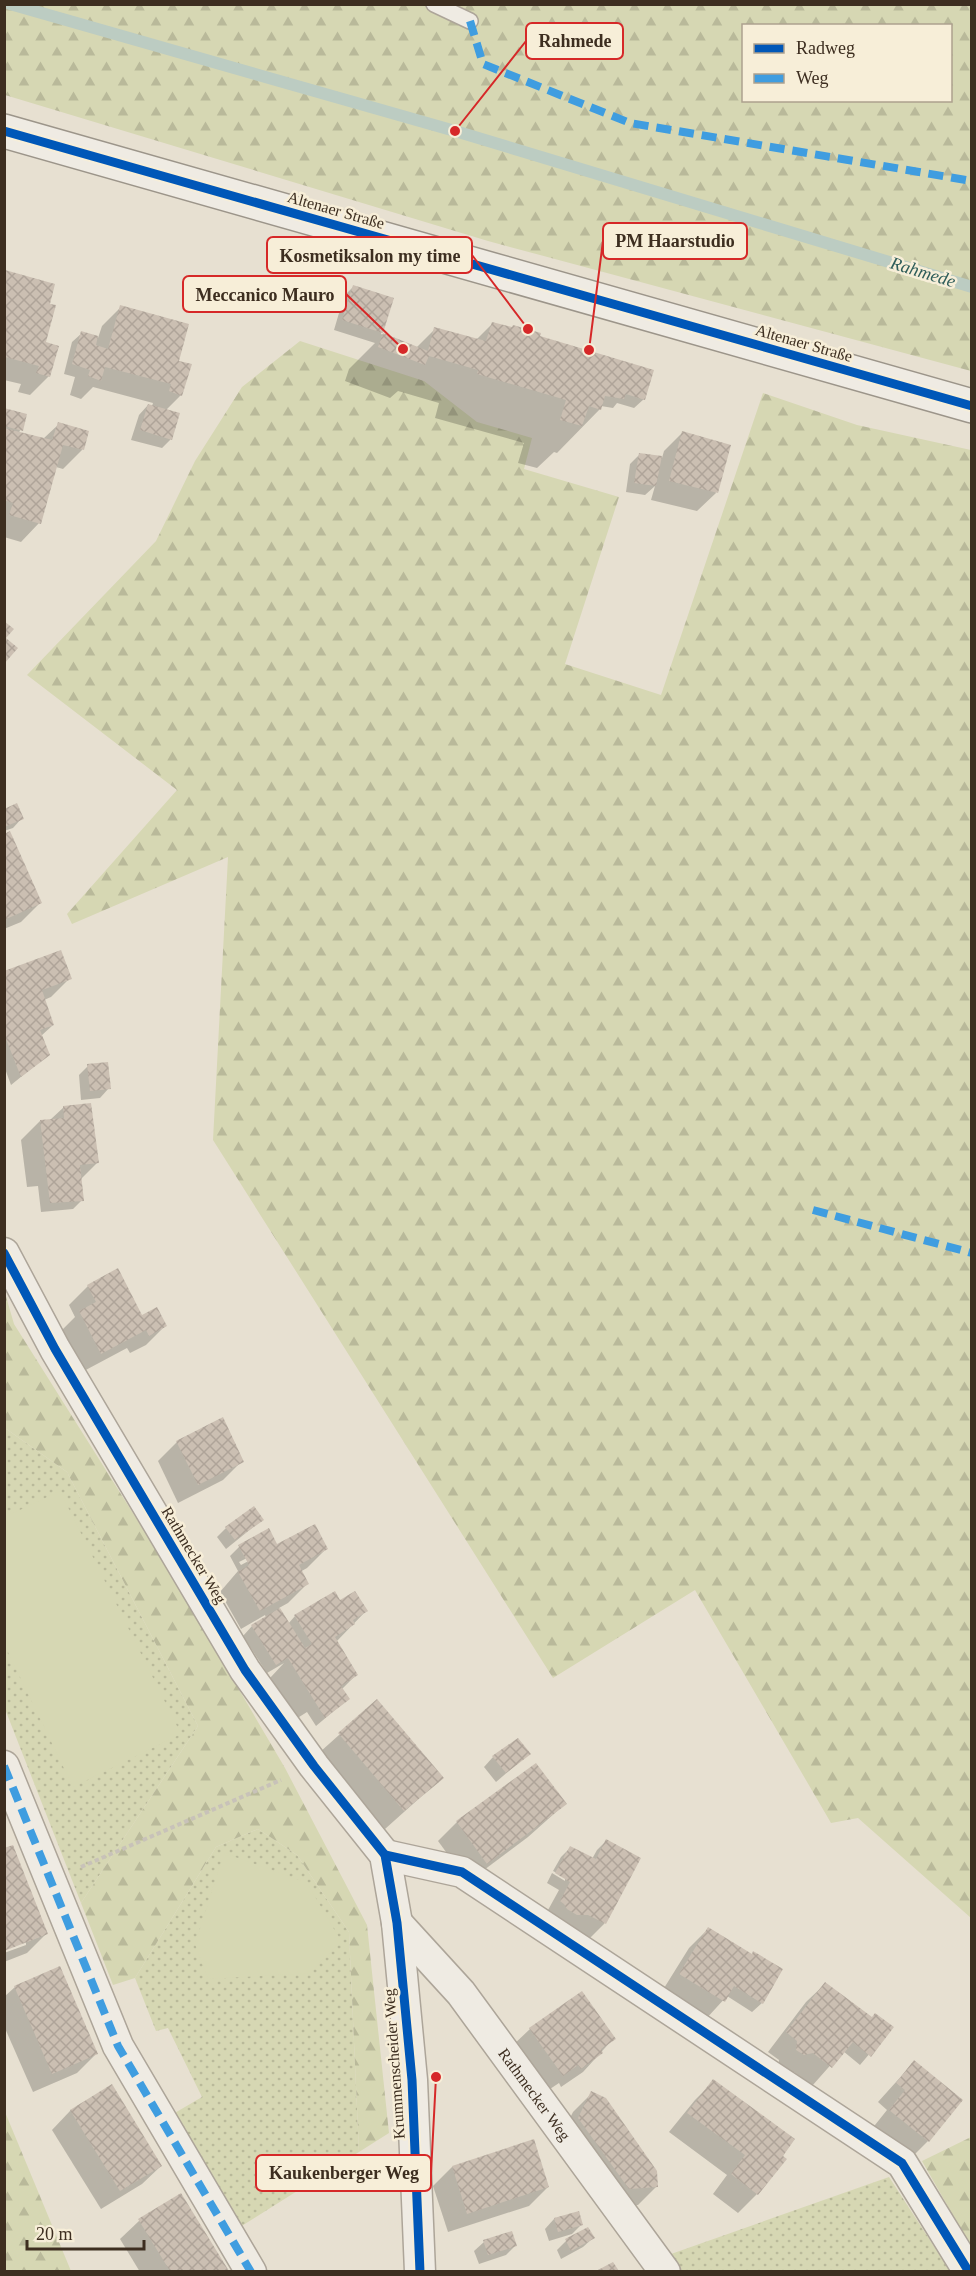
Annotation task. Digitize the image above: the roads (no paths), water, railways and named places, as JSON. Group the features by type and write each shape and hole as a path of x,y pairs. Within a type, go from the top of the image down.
{"main road":[{"name":"Altenaer Straße","path":"4,131 972,406"}],"street":[{"name":"Rathmecker Weg","path":"4,1253 55,1349 245,1670 314,1766 384,1855"},
{"path":"4,1766 118,2046 251,2271"},
{"path":"384,1855 462,1872 902,2163 969,2271"},
{"name":"Krummenscheider Weg","path":"384,1855 397,1923 411,2080 420,2271"},
{"name":"Rathmecker Weg","path":"397,1923 461,1993 665,2271"}],"lane":[{"path":"434,4 470,21"}],"waterway":[{"name":"Rahmede","path":"10,4 455,131 972,287"}],"place":[{"name":"Rahmede","path":"455,131"},
{"name":"Kosmetiksalon my time","path":"528,329"},
{"name":"Meccanico Mauro","path":"403,349"},
{"name":"PM Haarstudio","path":"589,350"},
{"name":"Kaukenberger Weg","path":"436,2077"}]}
